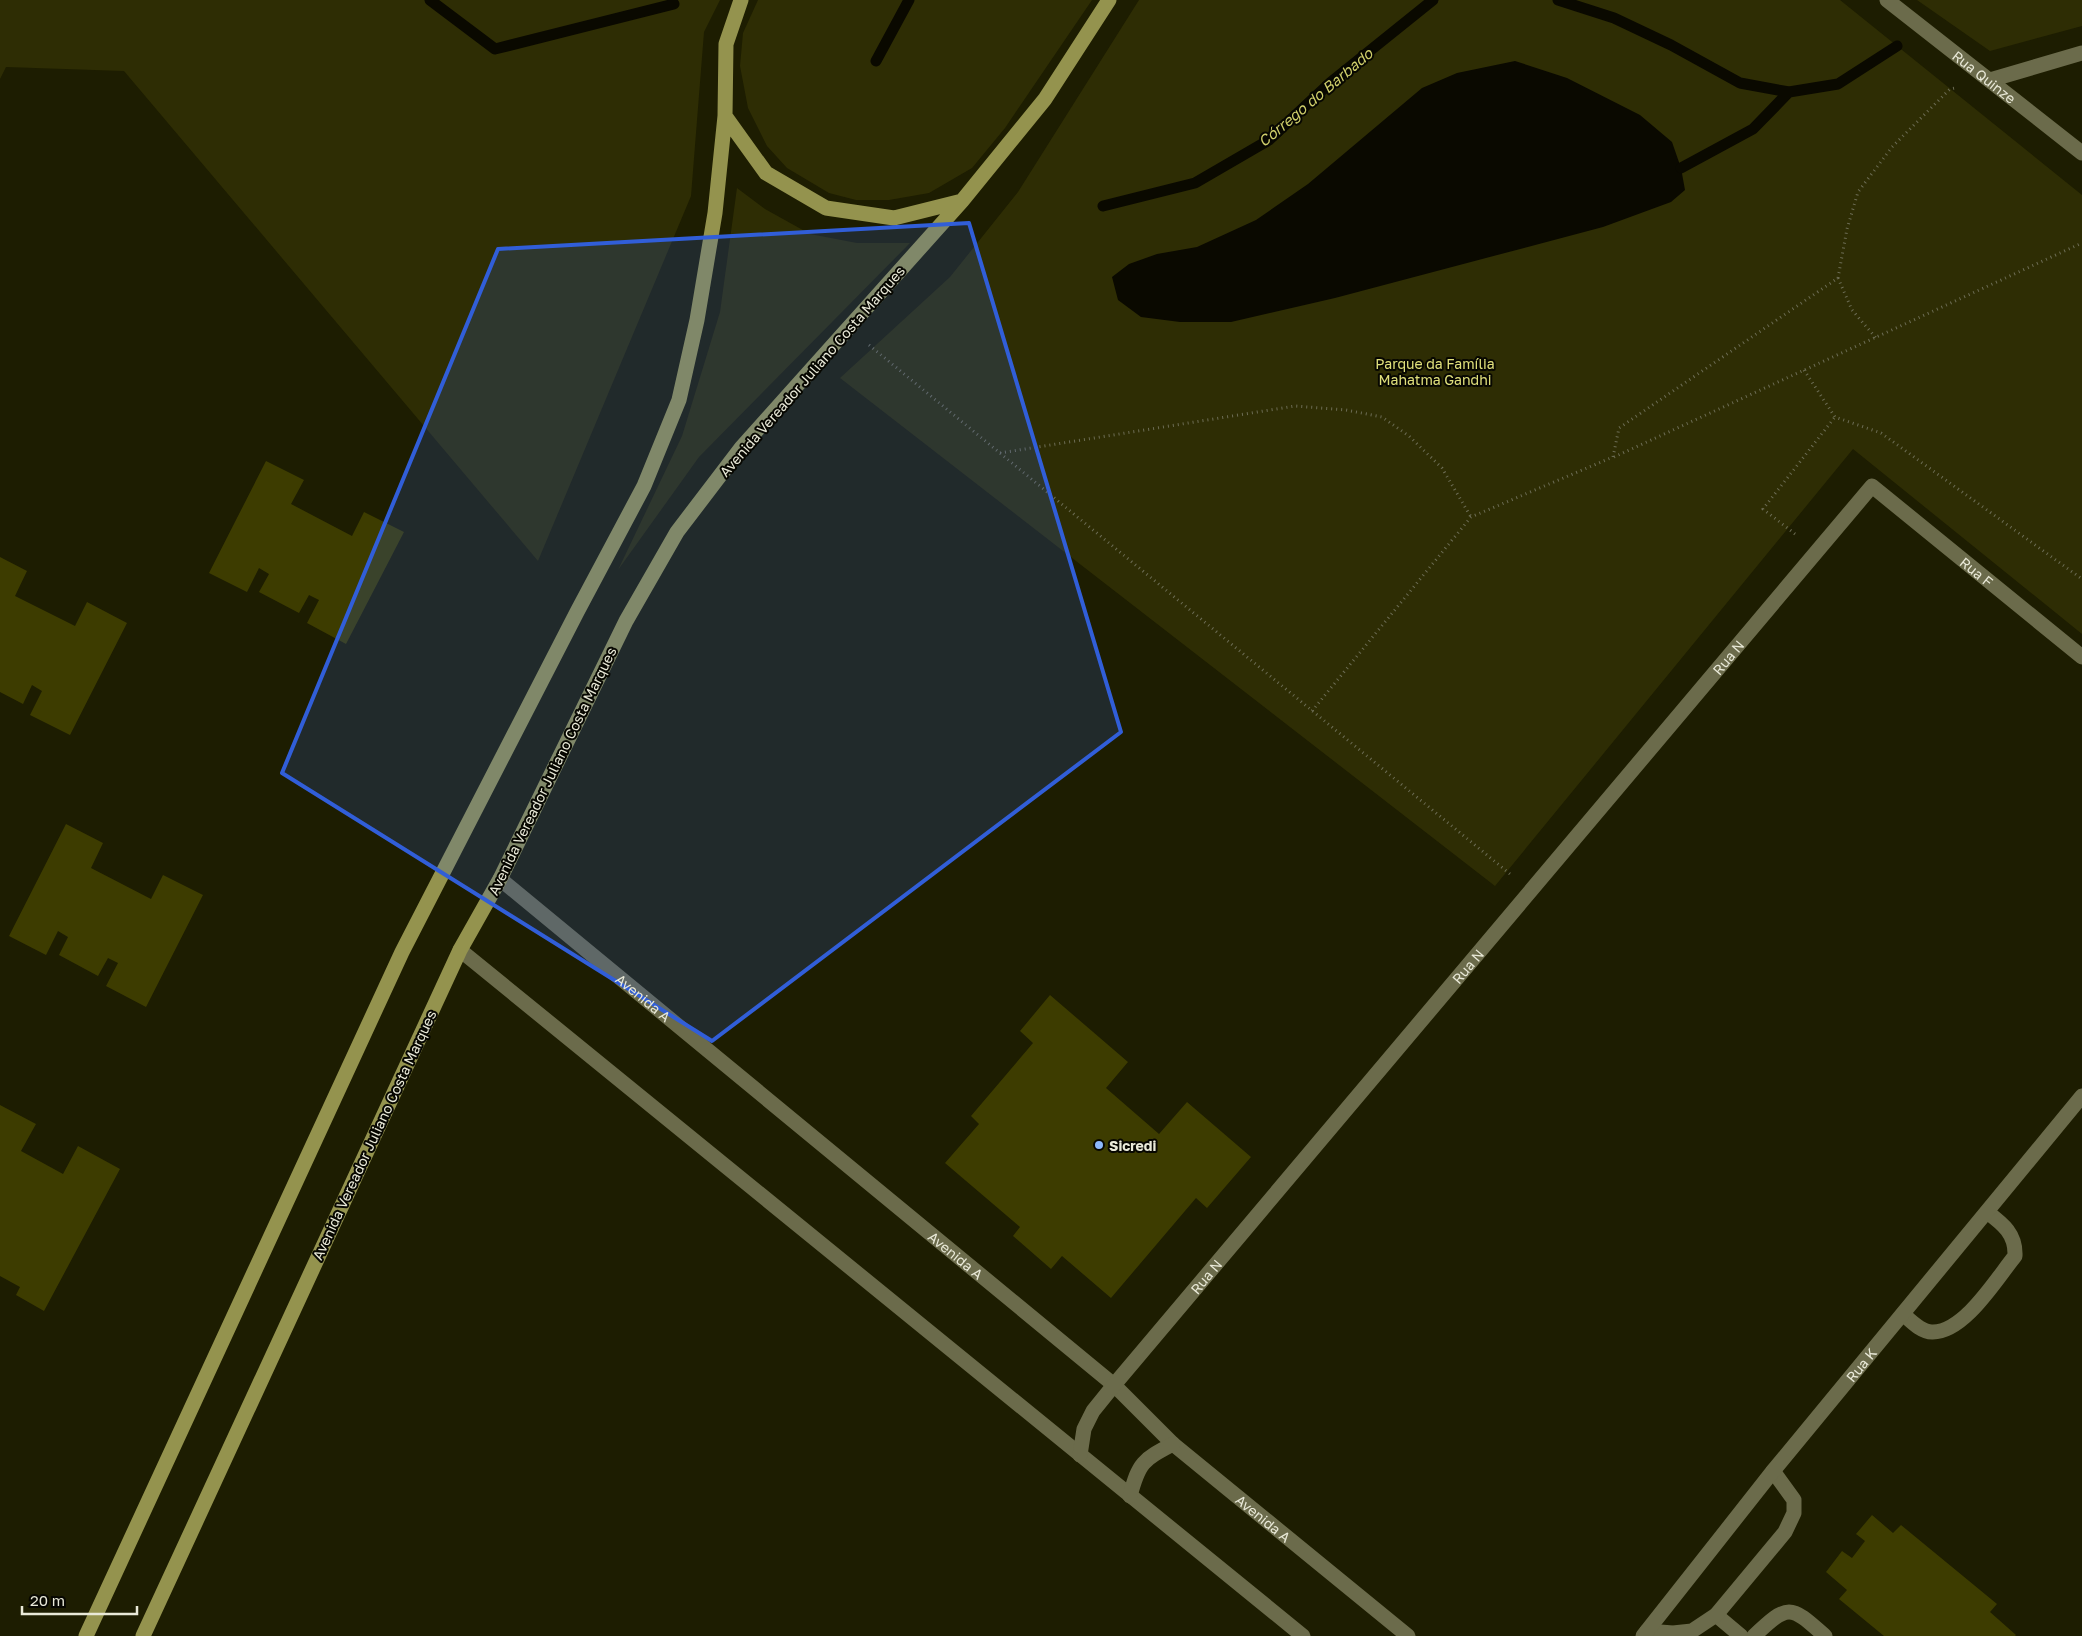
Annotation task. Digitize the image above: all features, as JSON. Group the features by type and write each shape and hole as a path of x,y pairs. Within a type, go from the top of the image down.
{"main road":[{"path":"86,1636 402,952 644,486 679,400 697,320 715,213 725,116 726,44 741,0"},
{"name":"Avenida Vereador Juliano Costa Marques","path":"143,1636 460,950 500,879 626,621 677,532 741,448 962,201 1045,99 1109,0"},
{"path":"725,116 766,172 826,208 894,218 962,201"}],"street":[{"name":"Rua Quinze","path":"1887,0 2082,153"},
{"path":"1990,80 2082,54"},
{"name":"Rua N","path":"1080,1455 1084,1429 1092,1411 1872,486"},
{"name":"Rua F","path":"1872,486 2082,657"},
{"name":"Avenida A","path":"500,879 1114,1385 1173,1444 1408,1636"},
{"path":"460,950 1303,1636"},
{"name":"Rua K","path":"1645,1634 1774,1471 2082,1096"},
{"path":"1903,1314 1916,1326 1931,1333 1960,1322 1973,1309 2015,1256 2015,1245 2011,1233 1987,1212"},
{"path":"1130,1496 1136,1474 1143,1462 1173,1444"},
{"path":"1645,1634 1692,1632 1716,1615 1785,1532 1794,1513 1794,1500 1774,1471"},
{"path":"1754,1636 1777,1615 1793,1612 1802,1615 1825,1636"},
{"path":"1716,1615 1741,1636"}],"path":[{"path":"1876,338 1852,310 1838,278 1847,229 1858,192 1892,147 1950,89 1990,80"},
{"path":"1312,711 1472,518 1613,457 2082,244"},
{"path":"1613,457 1619,428 1838,278"},
{"path":"849,328 1530,891"},
{"path":"1804,370 1834,417 1881,433 2082,579"},
{"path":"1000,453 1295,406 1346,410 1382,417 1409,436 1442,468 1472,518"},
{"path":"1817,551 1764,509 1834,417"}],"highlighted area":[{"path":"969,223 1121,732 712,1041 282,773 498,249"}],"green space":[{"path":"0,0 720,0 704,32 691,196 538,561 124,71 6,67 0,79"},
{"path":"758,0 1092,0 1005,128 972,168 929,193 889,200 856,200 829,193 787,168 767,146 748,108 740,66 743,33"},
{"name":"Parque da Família Mahatma Gandhi","path":"1139,0 1840,0 2082,195 2082,634 1853,449 1495,886 840,378 950,277 1018,192"},
{"path":"1917,0 2082,0 2082,26 1990,51"},
{"path":"737,188 765,209 810,234 857,243 910,243 699,457 618,570 682,436 720,312"}],"shaded area":[{"path":"1515,61 1567,78 1640,115 1672,142 1681,168 1685,190 1671,202 1603,227 1335,298 1231,322 1180,322 1141,317 1118,300 1112,277 1129,264 1157,254 1197,247 1256,220 1308,184 1422,88 1457,73"}],"building":[{"path":"266,461 304,480 291,504 352,536 364,512 404,532 346,644 307,623 319,600 309,595 299,613 259,592 269,574 259,568 247,592 209,573"},
{"path":"0,557 27,571 15,596 75,626 87,602 127,623 70,735 30,715 42,691 32,685 23,704 0,692"},
{"path":"66,824 103,843 91,868 151,899 163,875 203,895 146,1007 106,986 118,963 108,958 98,976 59,955 68,937 58,931 46,955 9,936"},
{"name":"Sicredi","path":"1050,995 1128,1062 1106,1088 1159,1134 1187,1102 1251,1157 1207,1208 1196,1198 1111,1298 1062,1256 1051,1269 1013,1236 1020,1227 945,1163 979,1124 971,1116 1033,1043 1020,1031"},
{"path":"0,1105 36,1124 21,1151 63,1174 78,1146 120,1169 44,1311 16,1295 20,1287 0,1276"},
{"path":"1872,1515 1893,1533 1901,1525 1997,1604 1990,1612 2016,1635 1884,1636 1839,1599 1847,1590 1826,1572 1842,1551 1852,1558 1865,1541 1856,1534"}],"waterway":[{"name":"Córrego do Barbado","path":"430,0 495,49 674,4"},
{"path":"876,61 909,0"},
{"name":"Córrego do Barbado","path":"1103,206 1195,183 1269,140 1331,82 1433,0"},
{"name":"Córrego do Barbado","path":"1558,0 1614,18 1671,45 1740,83 1789,92 1838,84 1897,46"},
{"path":"1681,168 1753,129 1789,92"}],"place":[{"name":"Sicredi","path":"1099,1145"}]}
